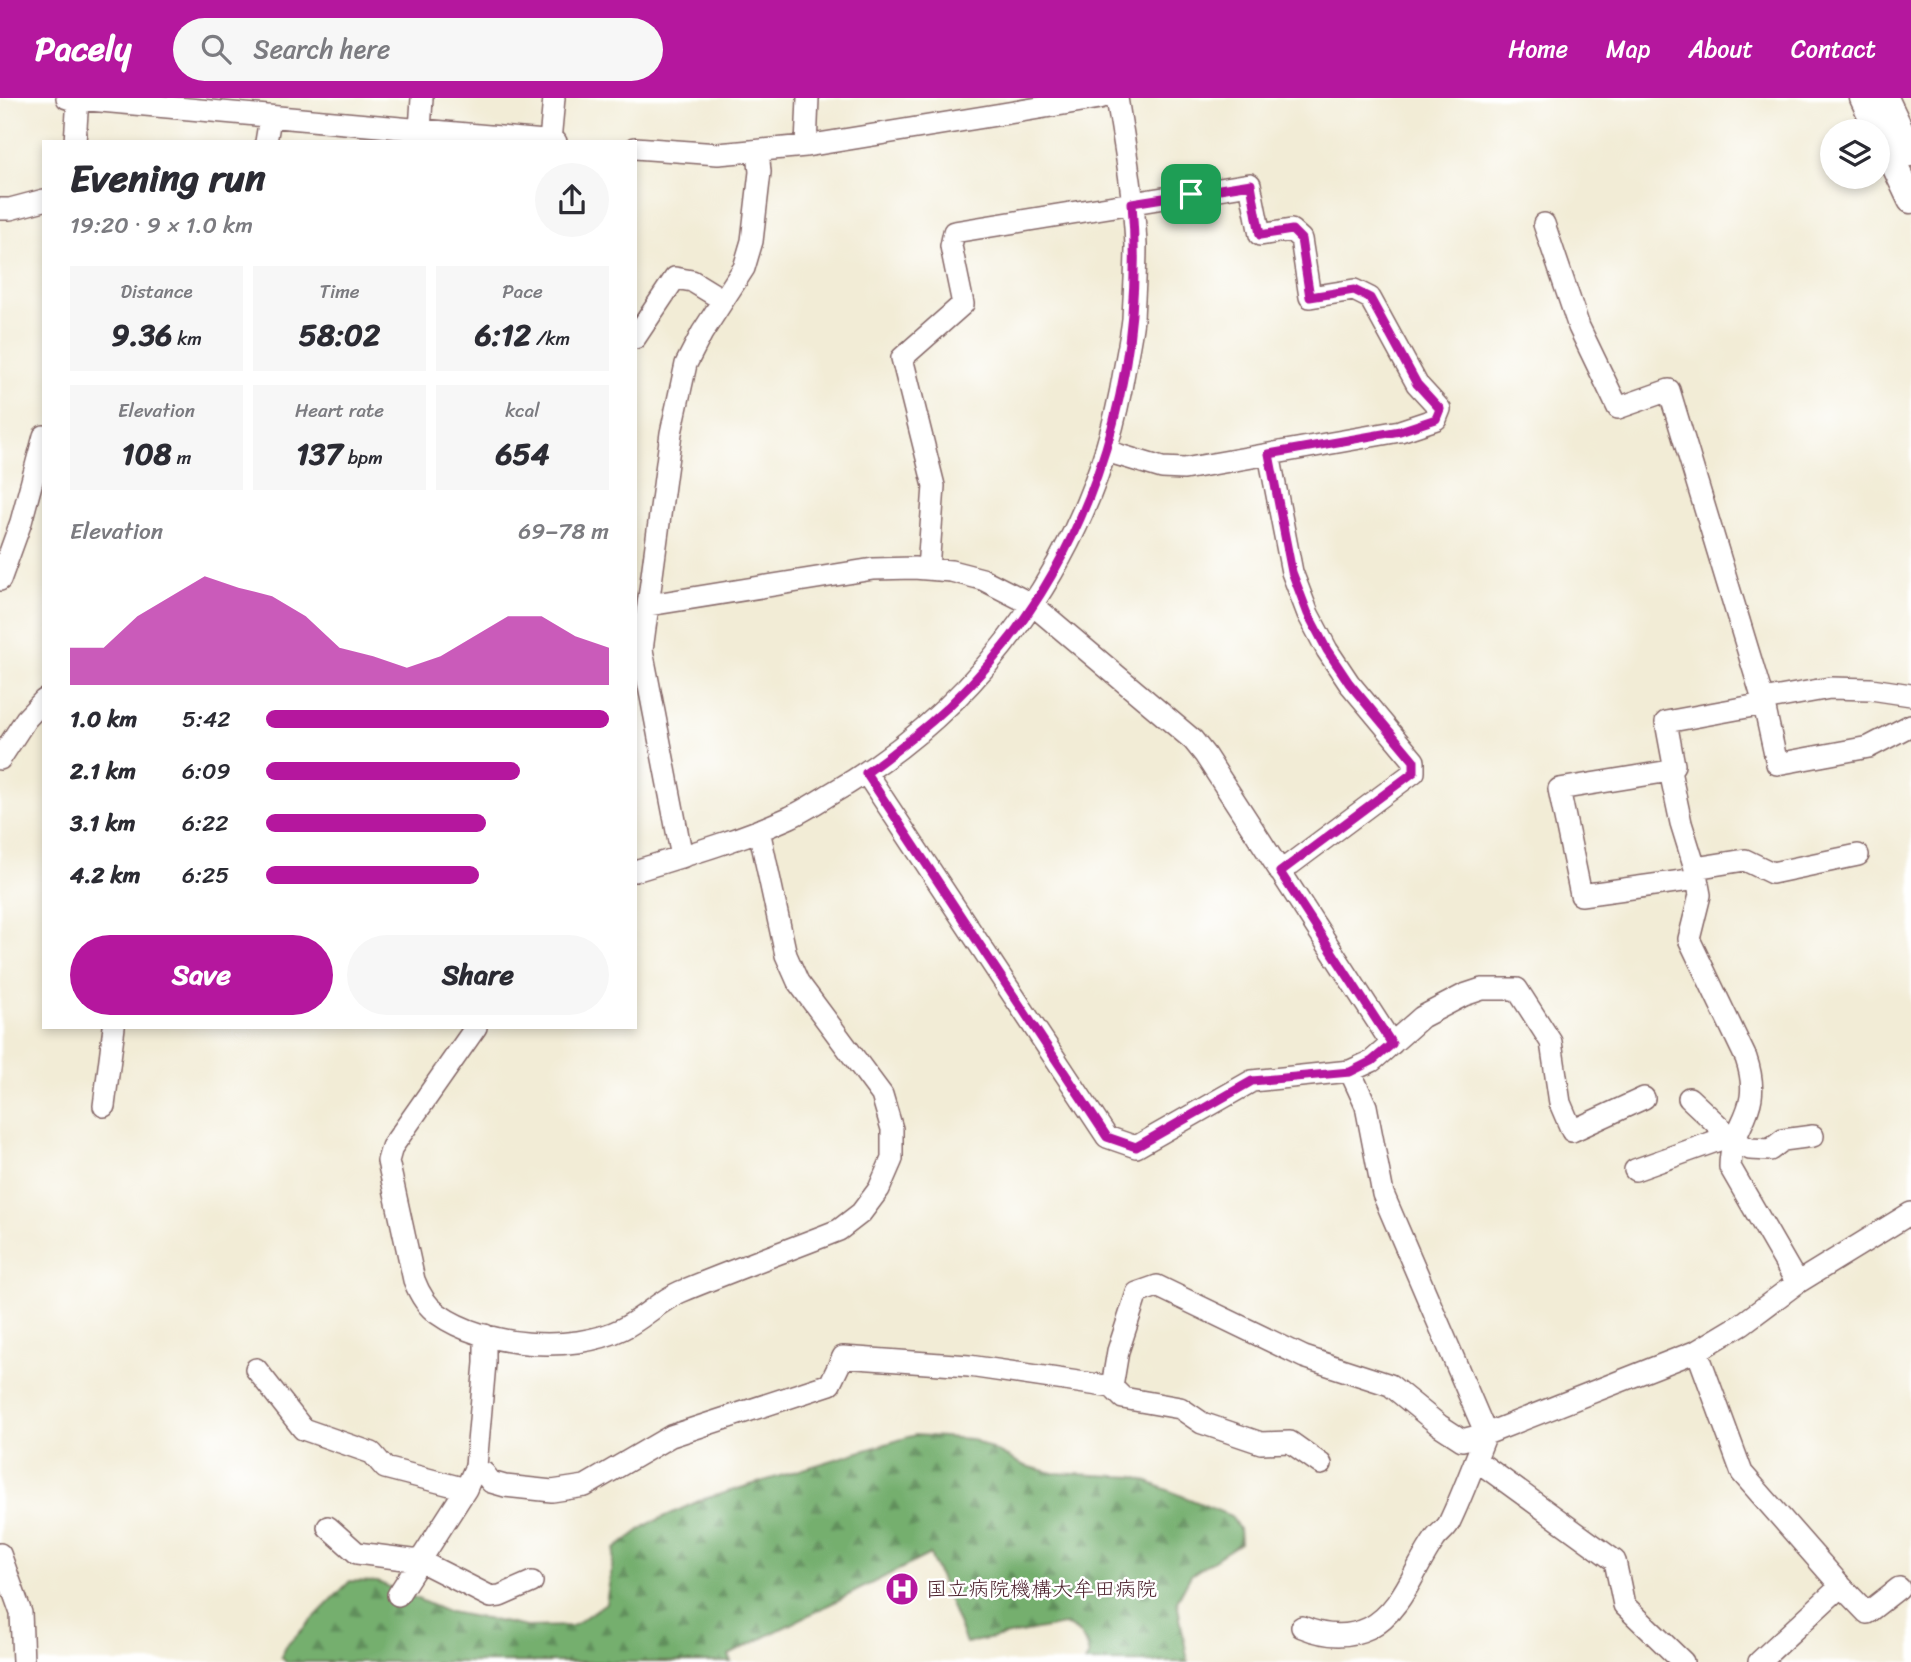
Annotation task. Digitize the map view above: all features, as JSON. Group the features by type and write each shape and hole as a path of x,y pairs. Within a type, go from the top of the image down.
{"main road":[{"path":"1863,98 1911,200"},
{"path":"1885,98 1911,153"}],"street":[{"path":"67,98 537,140"},
{"path":"75,140 78,98"},
{"path":"420,131 422,98"},
{"path":"550,140 554,98"},
{"path":"806,146 808,98"},
{"path":"637,148 718,154 806,146 1100,98"},
{"path":"637,870 787,819 866,773 950,705 989,663 1033,605 1068,547 1099,476 1119,405 1133,323 1136,246 1117,98"},
{"path":"265,140 270,118"},
{"path":"682,857 640,666 671,433 686,364 744,268 752,241 760,172 758,151"},
{"path":"928,569 934,486 902,358 963,304 951,246 954,232 1251,184 1260,235 1292,230 1301,239 1310,297 1354,290 1370,298 1417,384 1440,409 1436,419 1400,431 1184,469 1162,468 1106,451"},
{"path":"0,209 42,201"},
{"path":"1544,224 1579,327 1618,408 1669,390 1763,702 1777,764 1869,747 1911,725"},
{"path":"637,335 675,278 692,281 723,300"},
{"path":"0,580 21,523 42,444"},
{"path":"1269,454 1292,572 1308,614 1349,683 1414,761 1414,772 1280,872"},
{"path":"649,605 873,569 951,571 982,579 1033,605 1193,740 1392,1044"},
{"path":"1797,1283 1730,1167 1733,1139 1752,1100 1753,1078 1689,939 1700,895 1670,771 1674,765 1666,722 1830,688 1871,689 1911,695"},
{"path":"0,759 26,719 42,702"},
{"path":"1670,771 1559,789 1581,895 1696,873 1745,860 1772,873 1858,855"},
{"path":"866,773 1107,1137 1136,1147 1252,1081 1350,1072 1372,1061 1422,1017 1464,995 1482,989 1517,989 1551,1042 1560,1103 1572,1131 1644,1098"},
{"path":"475,1029 392,1147 388,1161 414,1280 421,1296 437,1314 470,1331 543,1344 597,1338 622,1329 677,1293 839,1230 862,1213 880,1189 892,1158 892,1129 881,1095 798,982 786,955 760,830"},
{"path":"104,1106 114,1029"},
{"path":"1302,1627 1323,1635 1346,1635 1368,1628 1387,1615 1414,1577 1436,1538 1448,1526 1486,1433 1383,1194 1366,1106 1350,1072"},
{"path":"1689,1098 1733,1139 1750,1149 1770,1150 1783,1140 1813,1136"},
{"path":"1635,1170 1733,1139"},
{"path":"1112,1387 1118,1351 1137,1293 1157,1286 1304,1357 1390,1385 1462,1440 1698,1351 1742,1324 1797,1283 1911,1213"},
{"path":"398,1595 466,1489 476,1466 485,1335"},
{"path":"1698,1351 1742,1473 1867,1613 1899,1588"},
{"path":"484,1473 491,1482 505,1486 552,1491 585,1486 671,1436 830,1384 843,1357 969,1366 1112,1387 1123,1398 1180,1408 1202,1423 1261,1443 1290,1442 1321,1464"},
{"path":"256,1369 303,1429 372,1453 385,1468 466,1489"},
{"path":"1476,1460 1615,1561 1624,1605 1684,1662"},
{"path":"328,1527 357,1553 420,1561 491,1598 532,1581"},
{"path":"0,1554 21,1613 23,1662"},
{"path":"1759,1662 1841,1586"}],"green space":[{"path":"915,1435 972,1439 1025,1466 1054,1473 1136,1477 1231,1516 1239,1529 1240,1543 1191,1575 1177,1601 1188,1662 1085,1662 1089,1655 1083,1639 1074,1629 1064,1625 966,1643 930,1554 729,1655 731,1662 286,1662 281,1657 287,1645 350,1581 378,1582 445,1611 527,1627 572,1626 606,1603 615,1549 648,1524 701,1500"}],"place":[{"name":"国立病院機構大牟田病院","path":"902,1589"}],"route":[{"path":"1251,184 1260,235 1292,230 1301,239 1310,297 1354,290 1370,298 1417,384 1440,409 1436,419 1400,431 1269,454 1292,572 1308,614 1349,683 1414,761 1414,772 1280,872 1392,1044 1372,1061 1350,1072 1252,1081 1136,1147 1107,1137 866,773 950,705 989,663 1033,605 1068,547 1099,476 1119,405 1133,323 1136,246 1132,203 1191,194 1251,184"}]}
